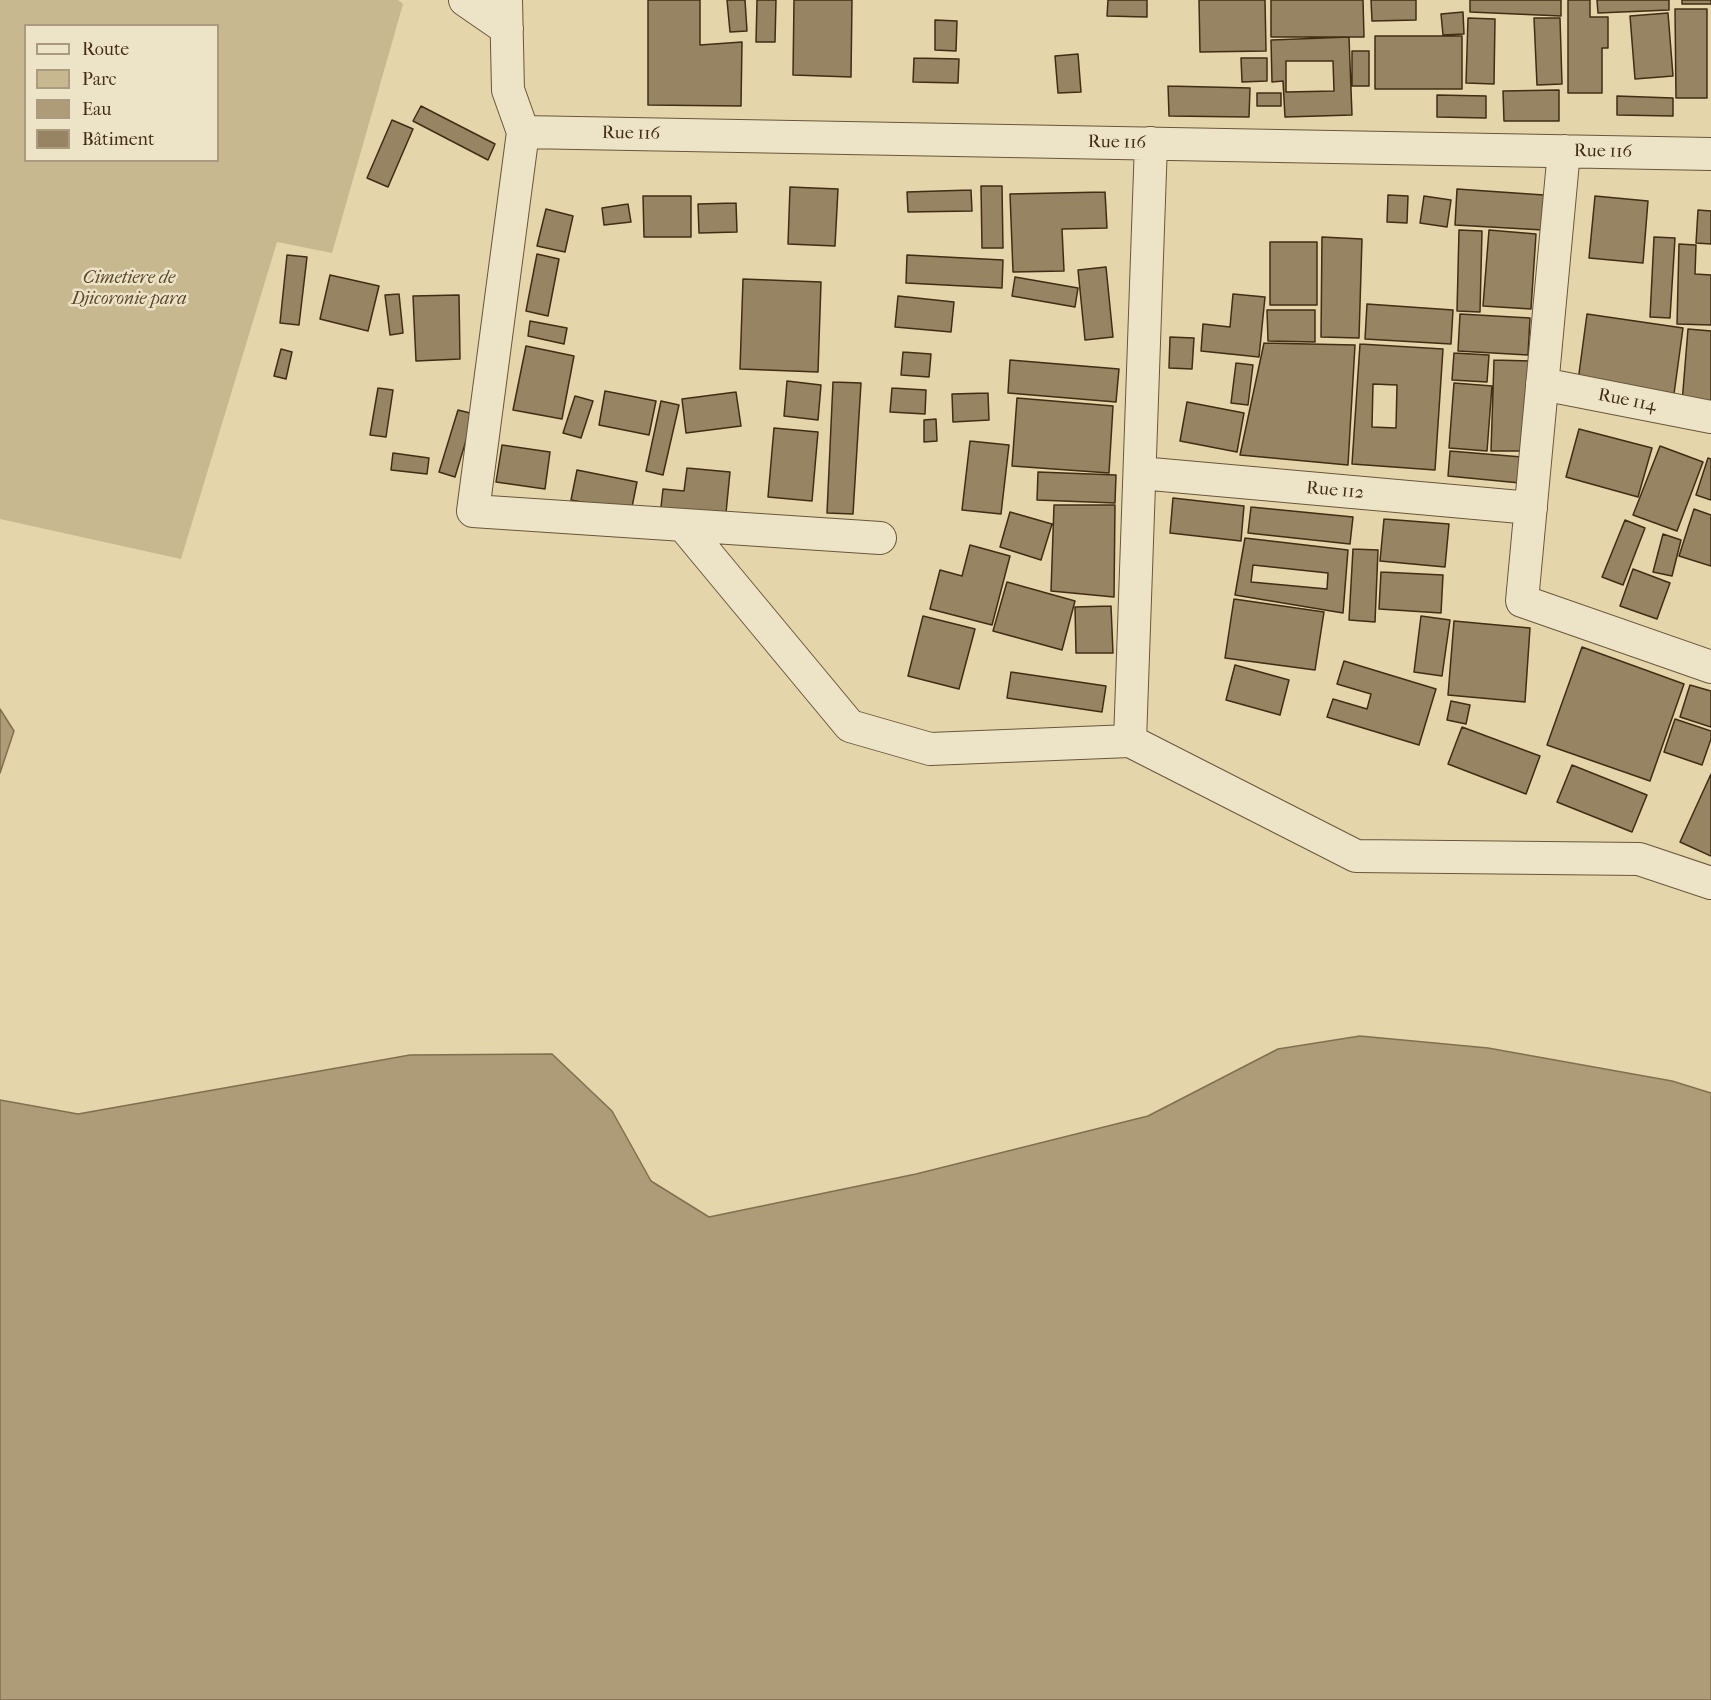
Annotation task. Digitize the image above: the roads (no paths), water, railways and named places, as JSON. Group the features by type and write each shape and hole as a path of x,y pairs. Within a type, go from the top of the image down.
{"street":[{"path":"465,0 507,14 508,90 523,132 473,511 880,538"},
{"name":"Rue 116","path":"523,132 1711,154"},
{"path":"1130,741 1151,144"},
{"path":"1564,151 1522,601 1711,667"},
{"name":"Rue 114","path":"1542,384 1711,417"},
{"name":"Rue 112","path":"1140,473 1531,508"},
{"path":"683,525 850,726 930,749 1130,741 1356,856 1639,859 1711,883"}],"water":[{"path":"0,709 14,731 0,773"},
{"path":"1360,1036 1488,1048 1672,1081 1711,1093 1711,1700 0,1700 0,1100 78,1114 410,1055 552,1054 612,1111 651,1181 709,1217 916,1174 1148,1116 1278,1049"}],"park label":[{"name":"Cimetiere de Djicoronie para","path":"129,289"}]}
